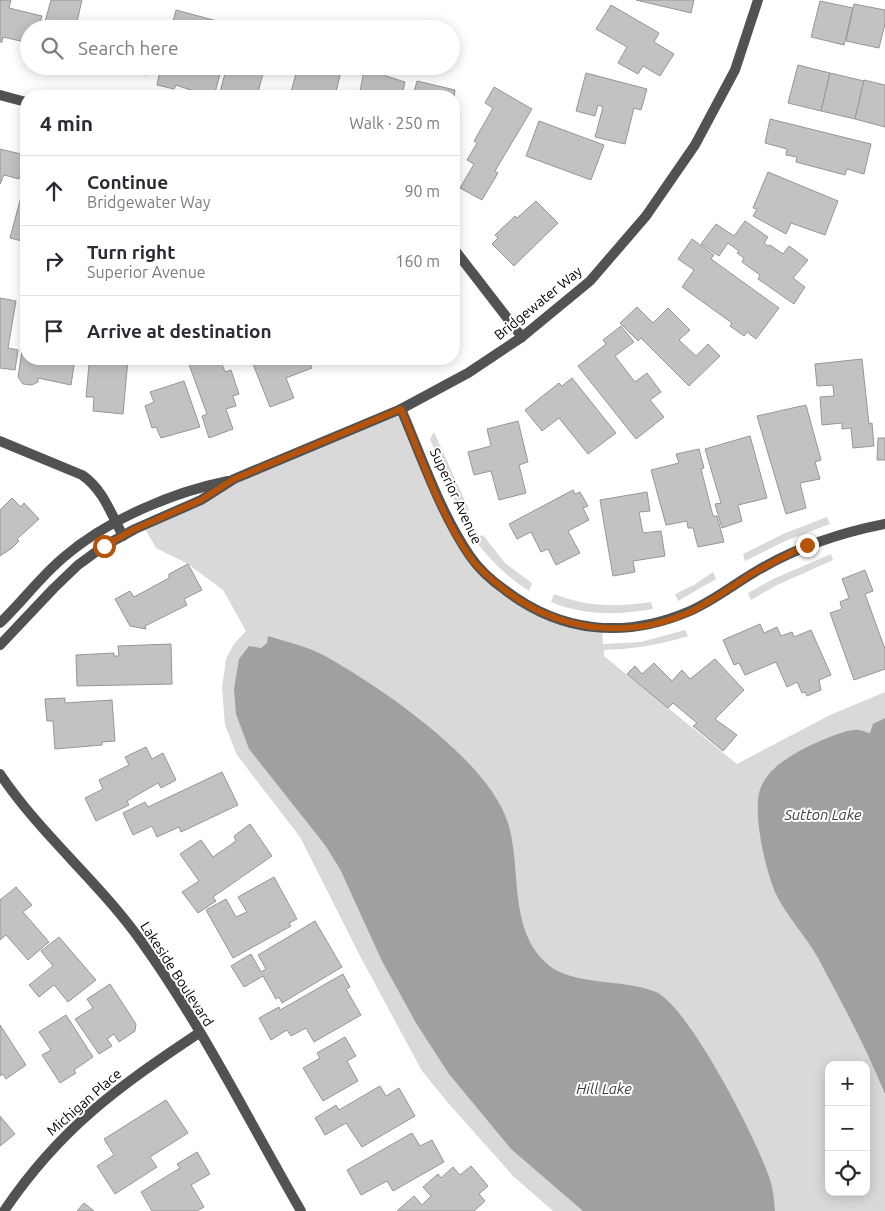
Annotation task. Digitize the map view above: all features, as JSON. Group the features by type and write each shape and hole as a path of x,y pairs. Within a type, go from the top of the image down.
{"street":[{"name":"Bridgewater Way","path":"0,645 78,565 123,536 201,500 234,479 401,409 468,373 522,337 590,281 646,216 695,145 735,70 758,0"},
{"path":"0,95 20,100"},
{"path":"460,257 522,337"},
{"name":"Superior Avenue","path":"401,409 449,521 471,558 484,573 518,600 545,616 575,625 602,628 635,627 667,620 691,611 769,564 807,545 885,524"},
{"path":"0,441 82,475 99,490 123,536"},
{"name":"Bridgewater Way","path":"0,623 64,556 116,522 198,487 234,479"},
{"name":"Lakeside Boulevard","path":"0,774 35,821 117,910 141,940 199,1033 302,1211"},
{"name":"Michigan Place","path":"4,1211 24,1181 56,1143 86,1114 126,1082 199,1033"}],"shaded area":[{"path":"401,409 471,558 518,601 602,628 603,644 641,642 685,630 688,636 646,646 604,650 604,656 737,764 830,715 885,692 885,1211 553,1211 514,1177 422,1071 360,956 300,837 237,755 225,725 222,688 226,659 234,644 246,631 223,590 188,564 156,548 143,525 234,479"},
{"path":"434,432 469,510 460,513 430,439"},
{"path":"827,517 830,524 785,541 745,561 743,554 783,534"},
{"path":"483,535 505,563 532,583 529,591 499,568 474,539"},
{"path":"831,554 833,560 775,586 751,600 748,593 773,579"},
{"path":"713,572 716,579 678,601 675,594 694,585"},
{"path":"554,594 590,604 602,605 651,602 653,609 614,613 589,612 564,607 551,602"}],"water":[{"name":"Hill Lake","path":"268,636 320,653 376,688 431,728 457,751 479,775 497,799 508,823 512,840 521,914 533,948 545,962 556,970 568,975 582,979 643,988 656,992 670,1003 703,1046 736,1104 770,1179 775,1211 583,1211 511,1149 449,1074 416,1023 382,961 340,869 325,845 249,749 236,714 234,689 239,659 249,646 261,648 267,643"},
{"name":"Sutton Lake","path":"885,718 885,1094 862,1042 818,958 776,894 768,872 761,841 758,797 764,781 771,771 786,759 818,742 845,732 859,730 870,733 873,724"}],"building":[{"path":"0,0 11,0 9,8 42,16 41,20 20,20 20,41 3,37 2,42 0,42"},
{"path":"51,0 82,0 77,20 45,20"},
{"path":"636,0 694,0 691,13"},
{"path":"820,1 853,8 844,45 811,37"},
{"path":"854,4 885,10 885,24 879,48 846,41"},
{"path":"611,5 659,33 654,42 674,54 660,76 643,66 638,74 618,63 627,47 596,29"},
{"path":"176,10 213,20 173,20"},
{"path":"798,65 830,73 821,111 788,103"},
{"path":"586,73 647,89 641,110 634,108 625,144 595,137 603,107 598,105 595,116 576,111"},
{"path":"830,73 864,81 855,119 821,111"},
{"path":"159,75 220,75 216,90 191,90 176,85 174,89 157,85"},
{"path":"225,75 263,75 259,90 221,90"},
{"path":"296,75 340,75 336,90 292,90"},
{"path":"363,75 386,75 405,82 403,90 360,90"},
{"path":"864,80 885,85 885,127 855,119"},
{"path":"417,81 455,90 415,90"},
{"path":"494,87 532,109 495,171 498,173 482,200 460,188 474,164 467,160 477,143 474,141 493,108 485,103"},
{"path":"770,119 871,144 864,174 847,169 845,175 796,162 797,157 786,155 787,149 765,143"},
{"path":"539,121 604,145 591,180 526,156"},
{"path":"0,149 20,154 19,179 4,175 0,184"},
{"path":"768,172 838,201 825,235 791,223 786,234 753,216 757,209 753,208"},
{"path":"20,200 20,240 10,238"},
{"path":"536,201 558,223 514,266 492,244 498,238 495,235 515,216 517,218"},
{"path":"745,221 768,237 764,243 768,246 770,245 783,254 789,246 808,260 793,278 805,287 794,304 758,279 760,275 742,262 744,258 737,253 739,251 728,243 719,256 701,244 716,224 734,236"},
{"path":"692,239 714,255 711,259 779,308 756,339 747,332 744,336 730,326 732,323 682,287 694,270 678,259"},
{"path":"0,298 16,301 8,348 18,350 15,370 0,368"},
{"path":"637,307 653,323 668,308 690,330 679,340 696,356 708,344 720,356 689,386 641,338 638,341 620,323"},
{"path":"621,326 634,342 615,356 635,382 647,373 661,392 650,400 664,417 636,439 578,366 606,344 603,340"},
{"path":"862,359 869,424 872,423 874,446 853,448 851,428 842,429 842,423 822,425 820,397 834,396 833,385 817,386 815,364"},
{"path":"20,364 74,365 71,385 38,378 38,382 32,385 23,384 18,377"},
{"path":"89,365 127,365 123,414 93,411 94,397 86,397"},
{"path":"189,365 222,365 225,372 231,370 239,394 233,396 236,406 226,409 233,429 209,438 202,416 207,414"},
{"path":"253,365 311,365 312,368 286,378 294,398 270,407"},
{"path":"572,378 616,433 588,454 559,418 542,431 525,410 559,383 562,386"},
{"path":"184,381 200,427 161,438 156,427 152,428 145,406 154,402 150,392"},
{"path":"806,405 821,460 815,462 820,479 800,483 806,508 786,514 757,416"},
{"path":"518,421 528,462 519,465 526,493 499,500 491,471 474,475 468,452 491,446 487,429"},
{"path":"750,436 767,498 738,505 742,521 722,528 715,504 721,503 705,449"},
{"path":"878,438 885,438 885,460 877,460"},
{"path":"699,449 704,468 701,469 713,516 717,516 724,542 698,547 693,528 688,528 687,521 666,525 651,470 679,463 676,454"},
{"path":"573,490 575,494 580,492 588,506 583,508 589,520 568,531 580,553 556,565 548,549 541,552 531,532 517,539 509,524"},
{"path":"647,492 650,511 639,512 643,533 661,531 665,556 633,561 635,572 613,576 600,500"},
{"path":"12,498 21,507 24,503 39,519 17,539 19,541 12,548 0,556 0,510"},
{"path":"188,564 202,590 184,599 187,605 145,626 146,629 130,626 115,599 130,591 134,597 169,578 169,574"},
{"path":"865,570 873,591 865,594 885,649 885,669 854,680 830,613 842,609 840,602 849,598 842,579"},
{"path":"760,624 764,633 777,627 781,636 792,632 794,637 811,630 831,675 819,680 821,690 807,696 805,692 802,693 797,682 787,687 776,662 745,675 739,663 734,665 723,640"},
{"path":"171,644 172,684 77,686 76,655 114,653 114,656 119,656 118,646"},
{"path":"715,659 744,690 715,719 737,735 723,751 693,726 697,723 673,703 668,708 627,674 635,666 642,674 654,663 672,681 682,670 690,679"},
{"path":"65,698 65,703 112,700 115,741 102,742 102,745 55,749 53,721 47,721 45,699"},
{"path":"146,747 152,759 163,753 176,780 161,788 158,783 127,801 129,805 96,821 85,798 103,789 99,780 129,765 125,757"},
{"path":"222,772 238,805 181,832 179,827 157,837 152,826 133,835 123,813 145,802 148,807"},
{"path":"250,824 272,856 213,897 216,901 198,913 182,892 199,881 180,854 201,840 213,857 236,841 234,836"},
{"path":"274,877 297,919 289,923 291,926 233,958 206,910 226,899 236,917 247,912 238,897"},
{"path":"16,887 32,905 23,912 49,942 28,960 6,935 0,940 0,900"},
{"path":"315,921 342,967 282,1003 279,997 276,999 263,976 244,987 231,966 251,954 261,972 266,969 258,955"},
{"path":"59,937 96,980 68,1002 54,985 39,997 29,985 53,966 41,951"},
{"path":"343,974 350,987 346,989 361,1015 314,1042 306,1028 291,1036 287,1030 271,1040 259,1018 279,1007 280,1010"},
{"path":"110,984 136,1024 135,1031 119,1042 114,1034 107,1039 112,1046 99,1054 75,1019 93,1008 87,999"},
{"path":"66,1015 93,1057 74,1070 76,1073 60,1083 42,1055 51,1050 39,1032"},
{"path":"0,1025 26,1065 6,1079 3,1074 0,1076"},
{"path":"345,1037 356,1056 347,1061 358,1081 323,1101 303,1068 320,1058 317,1053"},
{"path":"380,1086 386,1096 399,1088 415,1116 362,1147 346,1123 325,1135 315,1118 336,1105 339,1110"},
{"path":"166,1100 188,1133 150,1157 157,1167 115,1194 97,1166 114,1155 104,1139"},
{"path":"0,1116 15,1134 0,1146"},
{"path":"412,1133 420,1146 432,1140 444,1162 393,1191 387,1181 361,1195 347,1170"},
{"path":"197,1152 210,1174 191,1185 204,1207 197,1211 152,1211 141,1192 180,1168 177,1164"},
{"path":"471,1166 488,1186 479,1194 485,1201 474,1211 397,1211 414,1196 422,1205 431,1196 423,1187 438,1174 441,1178 453,1167 460,1175"},
{"path":"84,1203 94,1211 77,1211"}],"route":[{"path":"104,546 135,529 201,500 234,479 401,409 449,521 471,558 500,587 545,616 575,625 602,628 635,627 659,622 691,611 754,573 807,545"}]}
